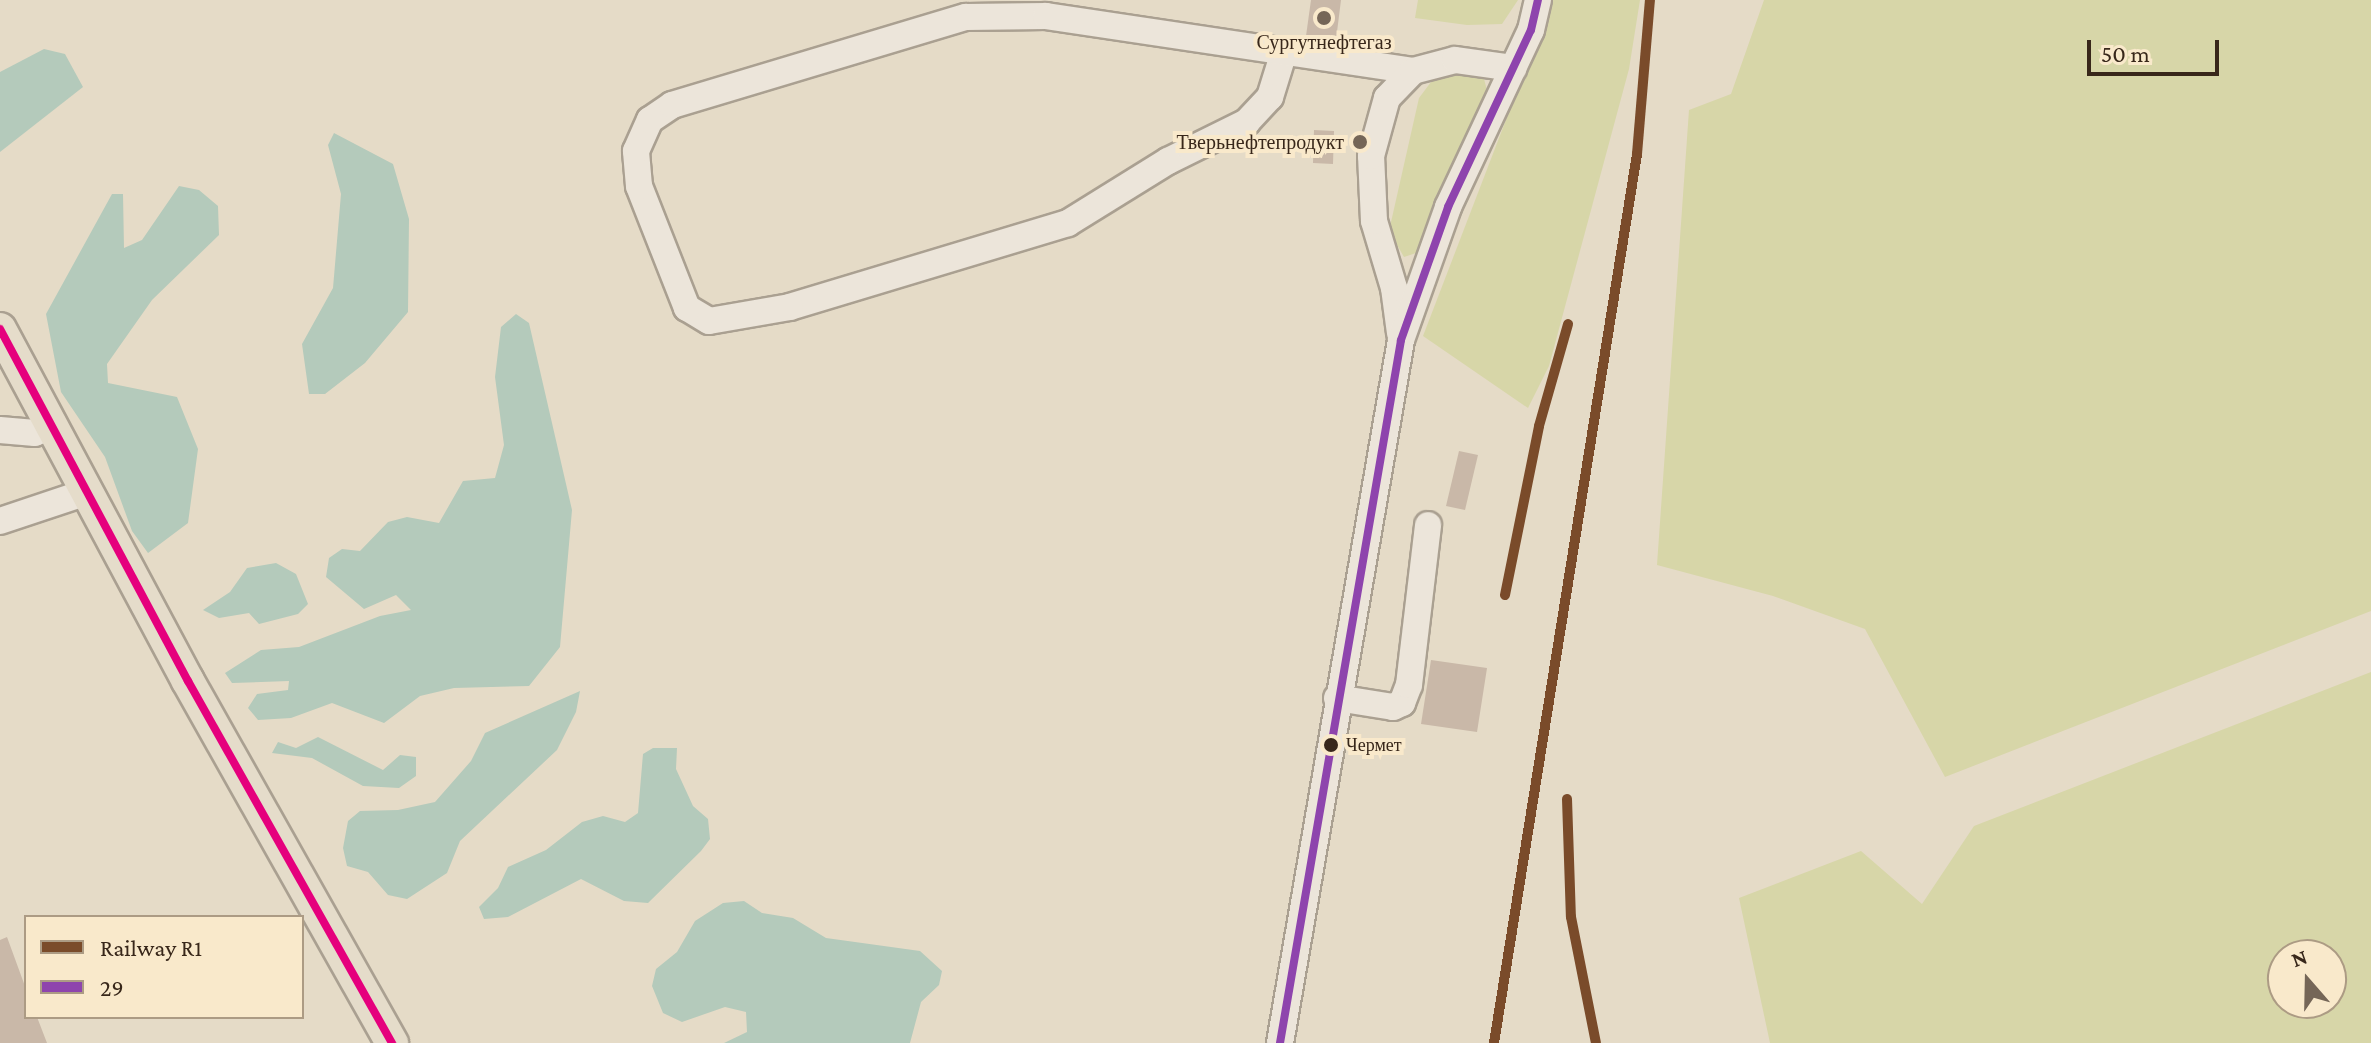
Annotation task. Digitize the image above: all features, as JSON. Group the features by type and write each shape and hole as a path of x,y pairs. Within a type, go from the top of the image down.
{"main road":[{"path":"0,329 392,1043"}],"street":[{"path":"1280,1043 1401,340 1448,207 1513,68 1538,0"},
{"path":"1283,55 1270,97 1247,122 1168,161 1068,223 790,307 709,321 687,308 639,186 636,151 650,120 672,105 966,17 1046,16 1283,55 1413,71 1455,60 1513,68"},
{"path":"1401,340 1394,288 1374,221 1371,156 1387,98 1413,71"},
{"path":"0,430 35,433 51,425"},
{"path":"0,521 87,492"},
{"path":"1337,698 1393,707 1402,703 1409,685 1428,525"}],"green space":[{"path":"1418,0 1518,0 1502,24 1467,25 1415,18"},
{"path":"1552,0 1640,0 1629,69 1549,366 1528,408 1423,336"},
{"path":"1764,0 2371,0 2371,611 1945,777 1865,629 1773,596 1657,565 1689,110 1731,94"},
{"path":"1449,73 1484,79 1488,94 1416,253 1404,257 1389,231 1419,98 1434,78"},
{"path":"2371,672 2371,1043 1770,1043 1739,898 1861,851 1922,904 1974,826"}],"shaded area":[{"path":"44,49 65,54 83,87 0,152 0,72"},
{"path":"334,133 393,164 409,219 408,312 365,363 325,394 309,394 302,344 333,288 341,194 328,145"},
{"path":"179,186 199,190 218,206 219,235 152,300 107,364 108,383 177,397 198,449 188,523 148,553 132,531 105,457 61,392 46,314 112,194 123,194 124,248 142,240"},
{"path":"516,314 529,323 572,510 560,647 529,686 454,688 420,696 384,723 332,703 291,718 258,720 248,708 257,694 288,690 289,681 232,683 225,673 261,650 299,647 380,616 411,610 396,595 364,609 326,577 329,558 342,549 360,551 388,522 407,517 439,523 463,481 495,478 504,445 495,377 501,327"},
{"path":"276,563 296,574 308,604 298,614 259,624 249,613 219,618 203,610 230,592 247,568"},
{"path":"580,691 576,712 557,750 460,841 447,873 407,899 388,895 368,872 347,866 343,848 348,821 360,811 398,810 435,802 471,761 485,733"},
{"path":"318,737 383,770 400,755 416,757 416,776 399,788 363,786 312,758 272,753 278,742 296,748"},
{"path":"653,748 677,748 676,769 693,806 708,819 710,839 701,851 648,903 624,901 581,879 508,917 484,919 479,907 498,888 508,867 546,850 582,822 603,816 625,822 638,813 643,754"},
{"path":"744,901 762,913 793,918 826,938 920,951 942,971 939,985 921,1002 910,1043 724,1043 747,1032 746,1012 725,1007 682,1022 663,1013 652,986 656,969 677,952 695,921 723,903"}],"building":[{"name":"Сургутнефтегаз","path":"1311,0 1341,0 1336,40 1306,36"},
{"path":"1314,130 1334,131 1333,164 1313,163"},
{"path":"1459,451 1478,455 1465,510 1446,506"},
{"path":"1431,660 1487,668 1477,732 1421,724"},
{"path":"7,937 24,984 24,1019 38,1019 47,1043 0,1043 0,940"}],"rail line":[{"name":"R1","path":"1494,1043 1637,154 1650,0"},
{"name":"R1","path":"1505,595 1539,426 1568,324"},
{"name":"R1","path":"1567,799 1571,917 1596,1043"}],"transit line":[{"name":"29","path":"1280,1043 1401,340 1448,207 1531,30 1538,0"},
{"path":"0,329 188,681 392,1043"}],"place":[{"name":"Сургутнефтегаз","path":"1324,18"},
{"name":"Тверьнефтепродукт","path":"1360,142"},
{"name":"Чермет","path":"1331,745"}]}
